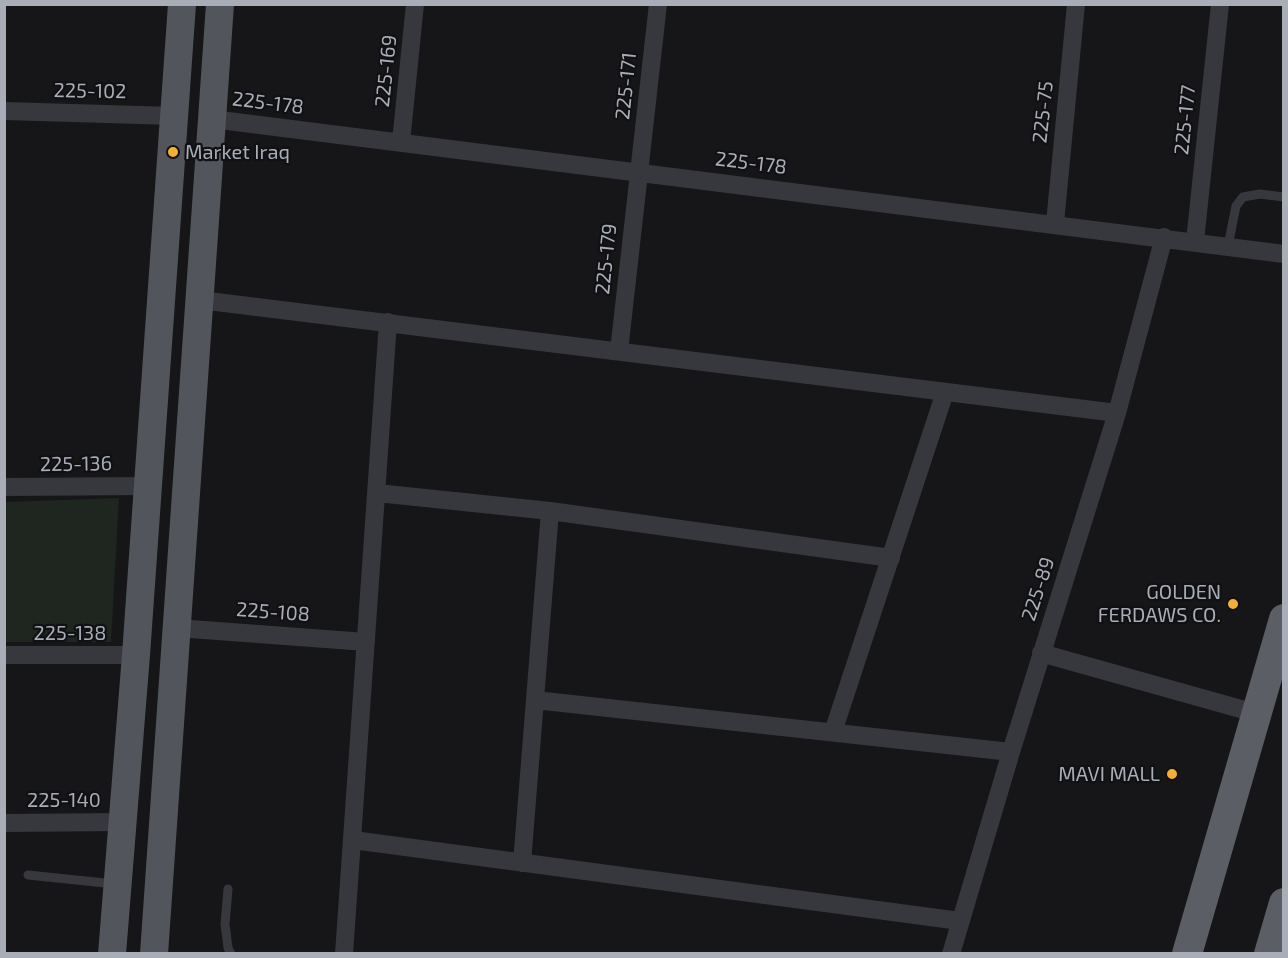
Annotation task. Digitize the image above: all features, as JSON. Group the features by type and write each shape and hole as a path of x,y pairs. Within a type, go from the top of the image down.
{"highway":[{"path":"1188,954 1284,619"},
{"path":"1269,954 1284,903"}],"main road":[{"path":"112,954 136,656 182,4"},
{"path":"154,954 220,4"},
{"path":"145,522 184,526"}],"street":[{"name":"225-169","path":"401,142 416,4"},
{"name":"225-171","path":"639,172 658,4"},
{"name":"225-75","path":"1055,223 1076,4"},
{"name":"225-177","path":"1195,241 1220,4"},
{"name":"225-102","path":"4,111 174,116"},
{"name":"225-178","path":"212,119 1055,223 1284,254"},
{"name":"225-179","path":"619,351 639,172"},
{"name":"225-89","path":"951,954 1041,653 1117,413 1164,237"},
{"path":"200,300 1117,413"},
{"path":"344,954 388,322"},
{"path":"833,732 945,392"},
{"name":"225-136","path":"4,487 148,486"},
{"path":"377,493 550,511 891,558"},
{"path":"522,863 550,511"},
{"name":"225-108","path":"177,628 366,642"},
{"path":"1041,653 1256,713"},
{"name":"225-138","path":"4,655 136,656"},
{"path":"535,700 1011,752"},
{"name":"225-140","path":"4,822 123,822"},
{"path":"353,840 960,921"}],"lane":[{"path":"1227,246 1236,206 1243,197 1260,194 1284,197"},
{"path":"28,875 118,884"},
{"path":"228,889 225,924 231,954"}],"shaded area":[{"path":"119,498 111,642 5,642 5,502"}],"place":[{"name":"Market Iraq","path":"173,152"},
{"name":"GOLDEN FERDAWS CO.","path":"1233,604"},
{"name":"MAVI MALL","path":"1172,774"}]}
